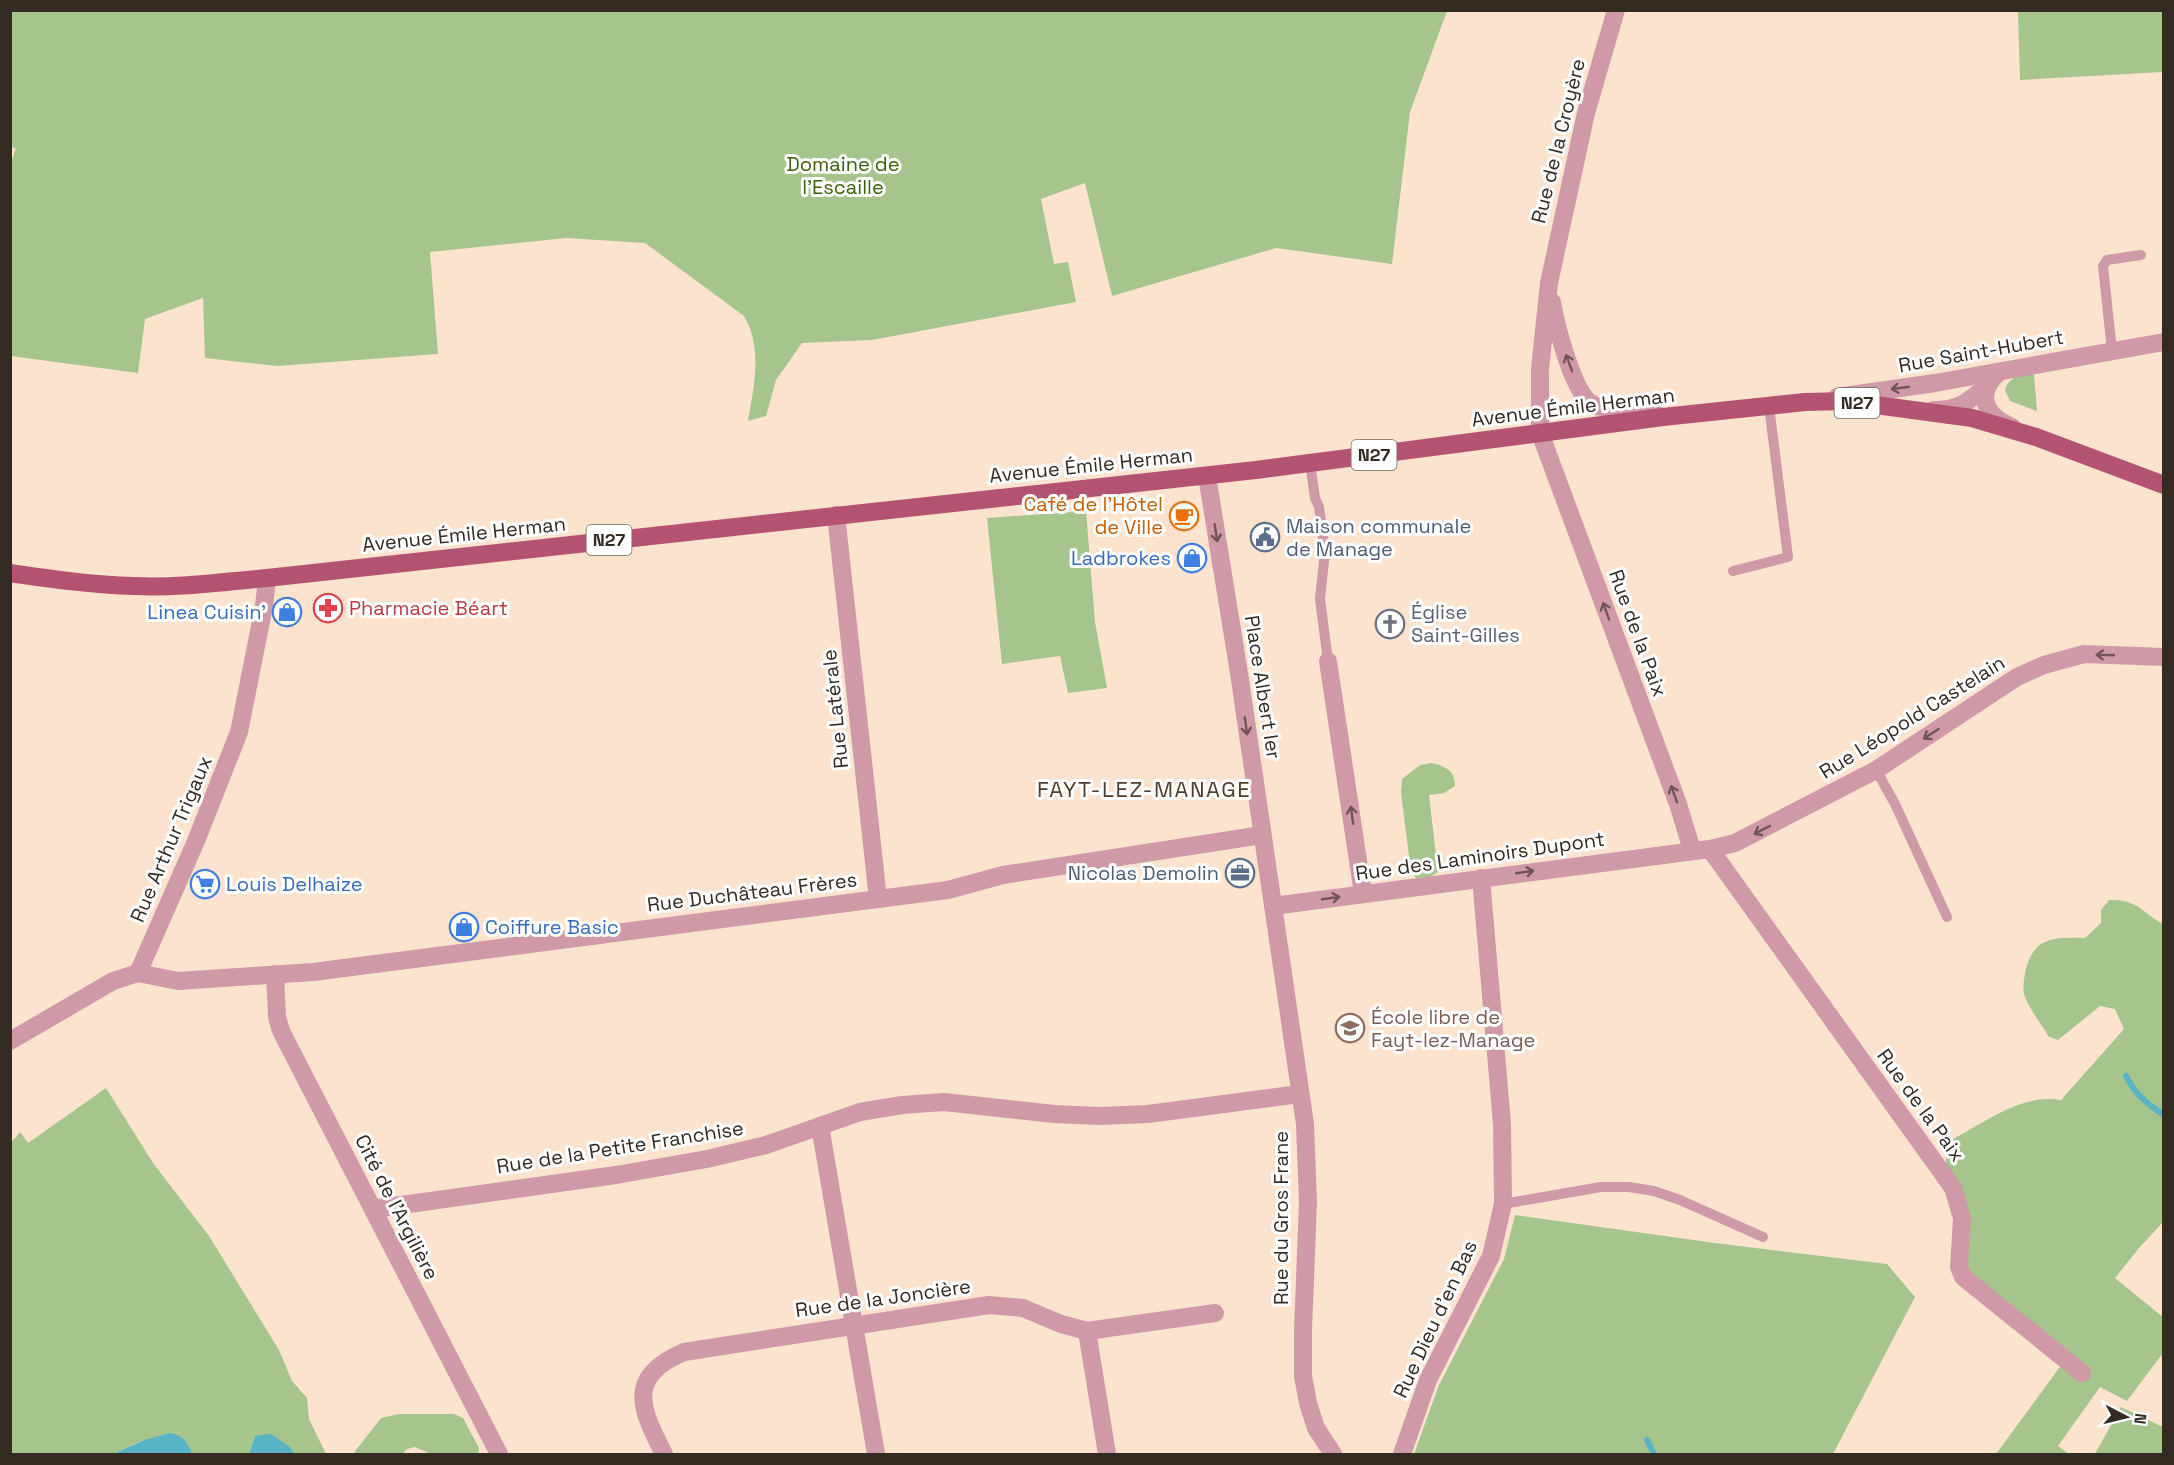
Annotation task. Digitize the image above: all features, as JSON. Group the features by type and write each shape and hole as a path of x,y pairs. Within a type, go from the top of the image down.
{"main road":[{"name":"Avenue Émile Herman","path":"10,573 66,581 135,586 198,585 1207,476 1663,417 1805,402 1846,401 1972,418 2036,437 2163,485"}],"street":[{"name":"Rue de la Croyère","path":"1540,433 1540,369 1549,283 1578,146 1616,10"},
{"name":"Rue de la Croyère","path":"1549,283 1556,327 1572,372 1586,400 1594,405 1607,408 1635,408 1663,417"},
{"name":"Rue Saint-Hubert","path":"1805,402 1935,383 2163,342"},
{"path":"1935,383 1927,392 1927,399 1939,412 1962,405 1999,372"},
{"path":"1986,386 1984,396 1990,413 2000,422 2036,437"},
{"name":"Rue de la Paix","path":"1540,433 1678,804 1701,849 1953,1188 1962,1218 1959,1267 1963,1277 2082,1373"},
{"name":"Place Albert Ier","path":"1207,476 1274,906"},
{"name":"Rue Latérale","path":"836,515 878,899"},
{"name":"Rue Arthur Trigaux","path":"138,973 200,831 239,732 264,606 267,578"},
{"name":"Rue Léopold Castelain","path":"1701,849 1735,843 1876,770 2017,677 2044,664 2084,654 2163,657"},
{"path":"1328,661 1363,894"},
{"name":"Rue Duchâteau Frères","path":"138,973 178,981 313,972 948,890 1004,875 1262,835"},
{"name":"Rue des Laminoirs Dupont","path":"1274,906 1701,849"},
{"name":"Rue Dieu d'en Bas","path":"1402,1455 1428,1380 1491,1256 1503,1204 1502,1124 1481,878"},
{"name":"Rue du Gros Frane","path":"1274,906 1305,1124 1308,1202 1303,1376 1316,1428 1333,1455"},
{"path":"10,1041 113,981 138,973"},
{"name":"Cité de l'Argilière","path":"275,974 277,1017 281,1030 499,1455"},
{"name":"Rue de la Petite Franchise","path":"373,1209 616,1175 707,1159 766,1145 860,1112 902,1105 944,1102 1054,1114 1100,1116 1148,1114 1300,1094"},
{"path":"820,1126 876,1455"},
{"name":"Rue de la Joncière","path":"664,1455 648,1424 643,1408 643,1393 649,1378 659,1365 684,1352 989,1305 1023,1308 1061,1324 1087,1331"},
{"path":"1107,1455 1087,1331 1215,1313"}],"lane":[{"path":"2112,351 2104,262 2141,255"},
{"path":"1733,571 1788,557 1769,406"},
{"path":"1310,463 1325,552 1320,599 1328,661"},
{"path":"1876,770 1895,804 1947,917"},
{"path":"1503,1204 1601,1187 1629,1187 1654,1191 1680,1200 1763,1237"}],"green space":[{"name":"Domaine de l'Escaille","path":"11,10 1447,11 1410,112 1392,264 1276,248 1112,296 1085,183 1041,199 1054,264 1068,262 1076,302 872,340 802,343 776,380 766,416 748,421 754,381 755,354 750,329 744,316 645,243 566,238 430,252 438,354 277,366 205,358 203,298 145,319 138,373 11,356 10,166 16,148 10,147"},
{"path":"2018,11 2163,11 2163,72 2020,80"},
{"path":"2034,374 2037,411 2010,401 2005,390 2013,379"},
{"path":"1086,511 1095,622 1107,688 1068,693 1060,656 1002,664 987,518"},
{"path":"1431,763 1451,772 1455,786 1444,793 1429,795 1438,872 1430,877 1416,878 1411,871 1401,793 1402,779 1420,765"},
{"path":"2109,900 2133,904 2163,924 2163,1222 2115,1278 2163,1317 2163,1353 2127,1401 2100,1387 2058,1446 2069,1454 1996,1454 2065,1360 1963,1277 1963,1227 1960,1209 1947,1169 1948,1150 1953,1139 2005,1110 2033,1101 2061,1100 2124,1029 2115,1009 2100,1006 2058,1040 2049,1037 2030,1007 2024,991 2025,973 2033,952 2039,946 2054,939 2085,938 2101,923 2101,910"},
{"path":"106,1088 153,1163 209,1236 279,1350 292,1381 307,1398 309,1419 326,1454 295,1454 290,1447 255,1436 249,1454 142,1454 143,1440 113,1454 11,1454 10,1144 20,1132 28,1143"},
{"path":"1515,1215 1887,1264 1915,1297 1833,1454 1414,1454 1439,1385 1504,1259"},
{"path":"2121,1407 2163,1427 2163,1454 2095,1454"},
{"path":"399,1414 454,1414 463,1418 479,1448 478,1454 431,1454 415,1447 407,1449 402,1454 353,1454 381,1418"}],"water":[{"path":"170,1433 184,1440 192,1454 113,1454 144,1440"},
{"path":"271,1434 290,1447 295,1454 249,1454 255,1436"}],"waterway":[{"path":"2126,1076 2142,1098 2164,1115"},
{"path":"1647,1440 1654,1454"}],"place":[{"name":"Café de l'Hôtel de Ville","path":"1184,516"},
{"name":"Maison communale de Manage","path":"1265,537"},
{"name":"Ladbrokes","path":"1192,558"},
{"name":"Pharmacie Béart","path":"328,608"},
{"name":"Linea Cuisin'","path":"287,612"},
{"name":"Église Saint-Gilles","path":"1390,624"},
{"name":"Nicolas Demolin","path":"1240,873"},
{"name":"Louis Delhaize","path":"205,884"},
{"name":"Coiffure Basic","path":"464,927"},
{"name":"École libre de Fayt-lez-Manage","path":"1350,1028"}],"district":[{"name":"FAYT-LEZ-MANAGE","path":"1144,789"}]}
